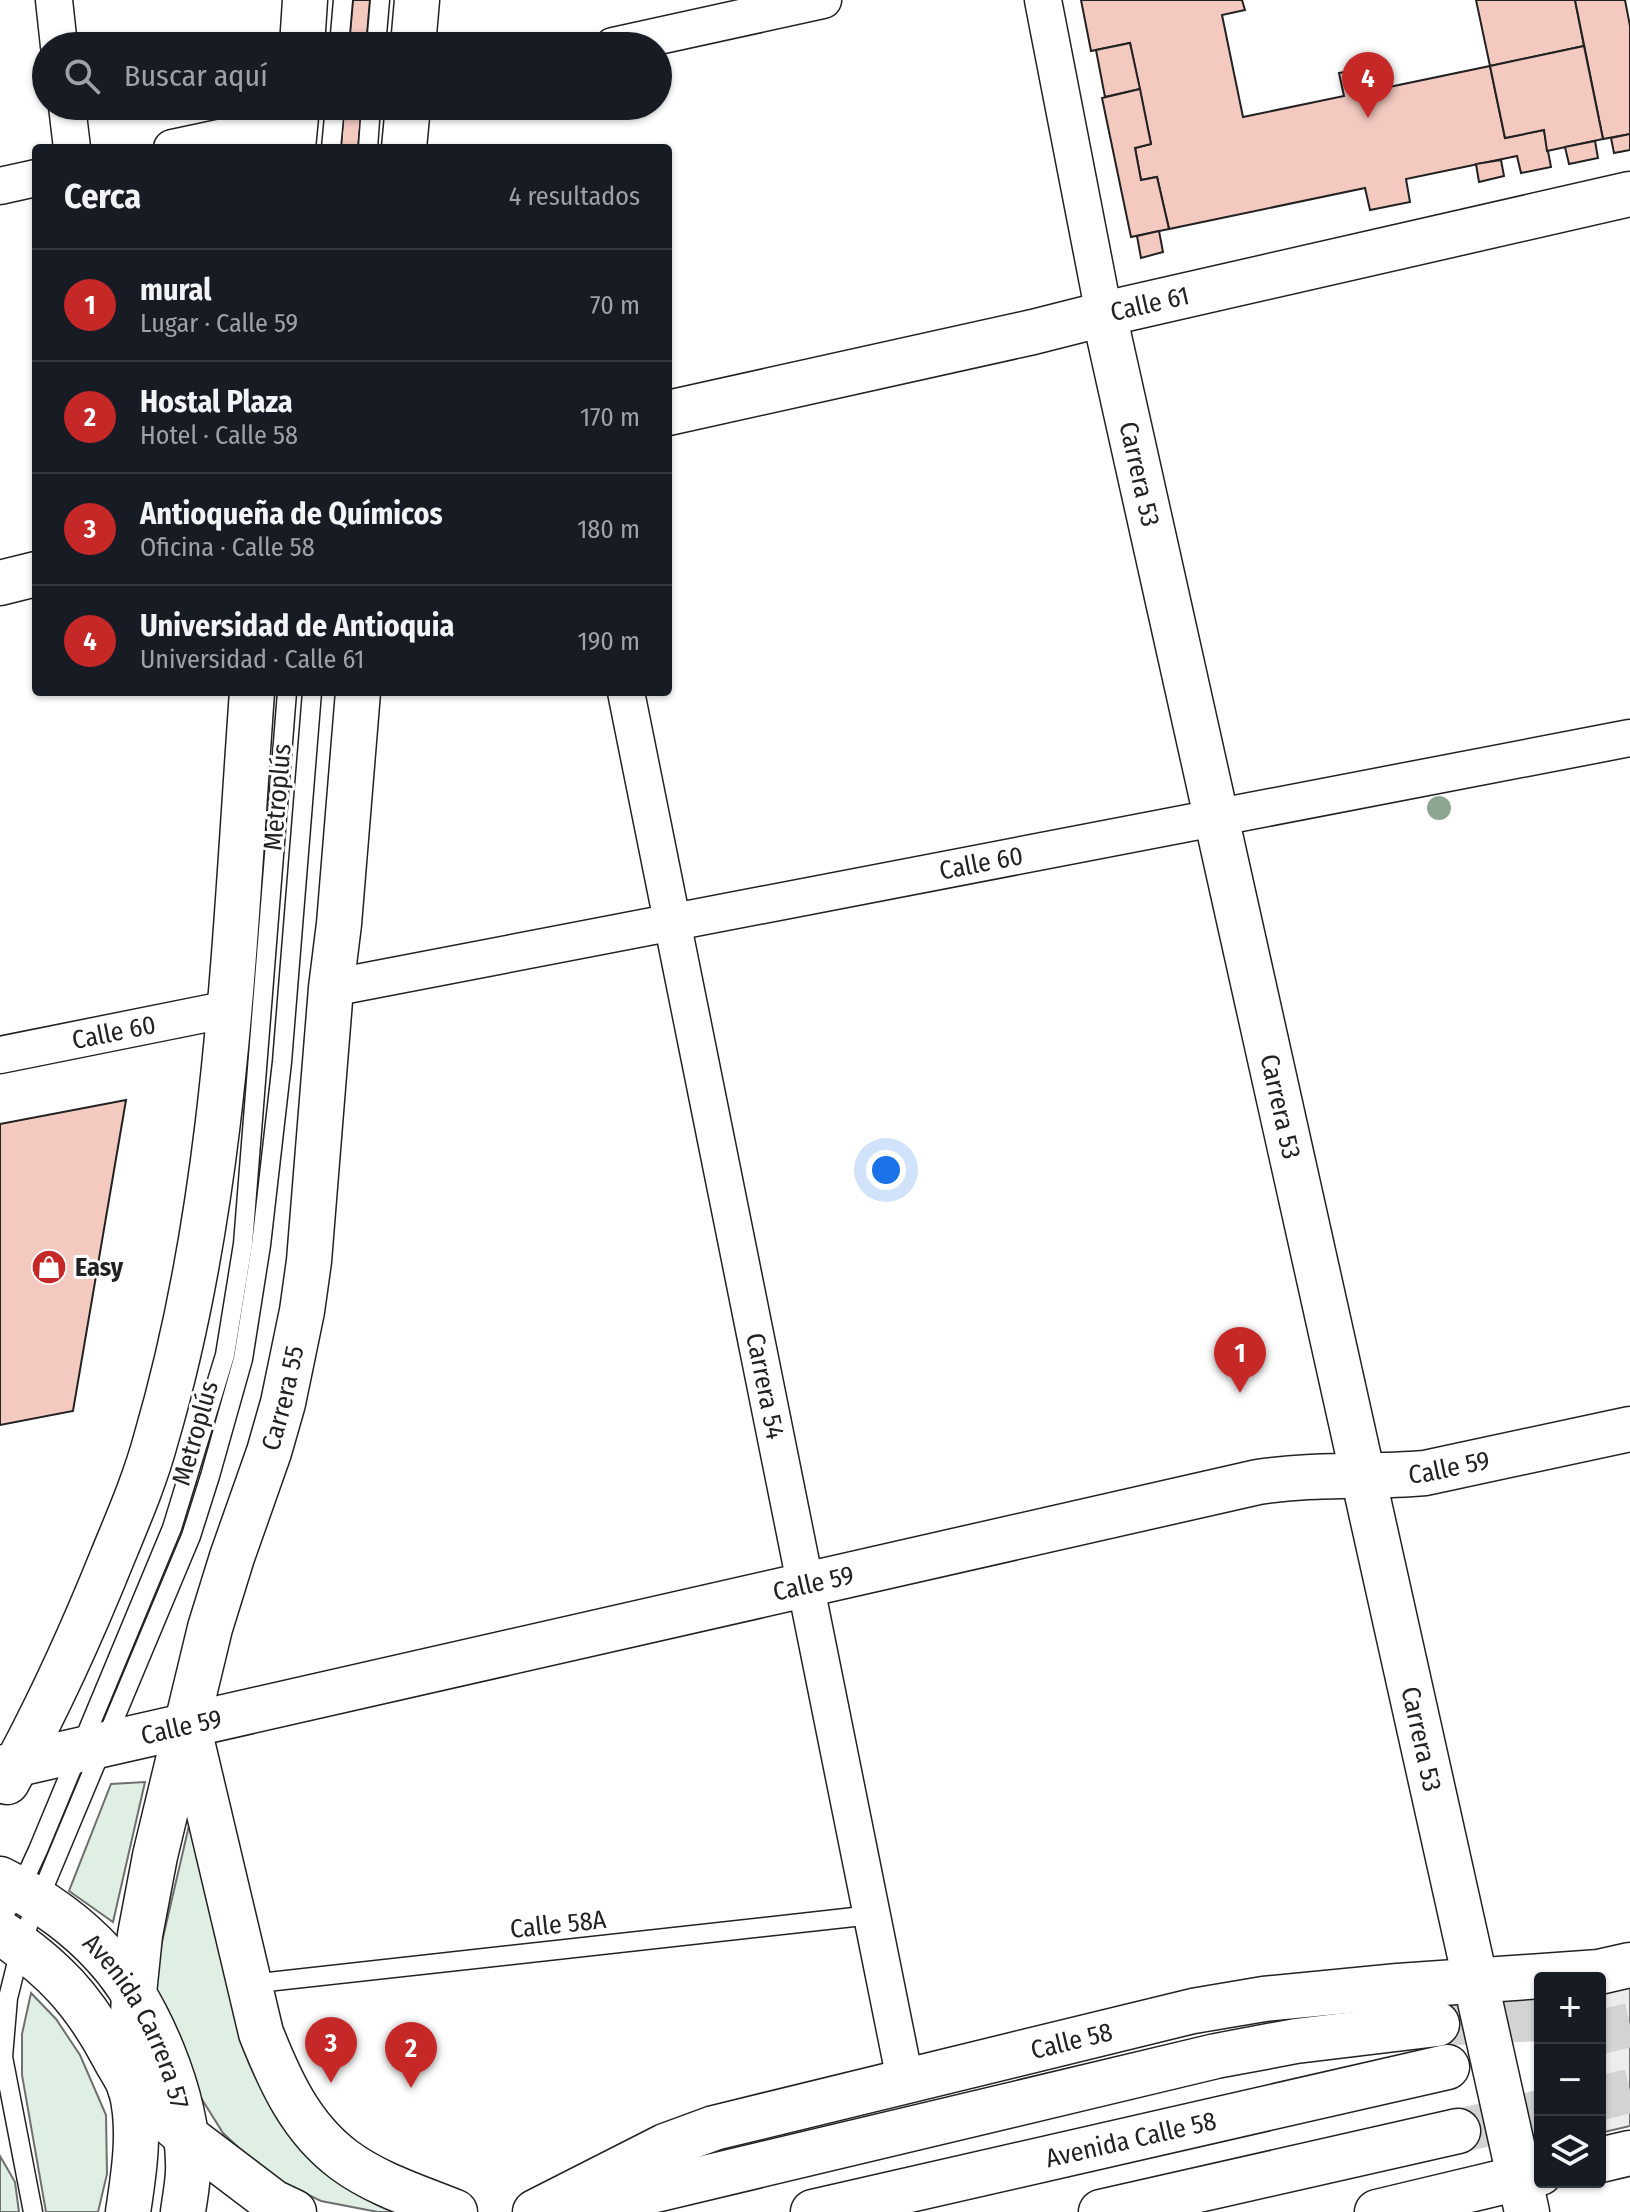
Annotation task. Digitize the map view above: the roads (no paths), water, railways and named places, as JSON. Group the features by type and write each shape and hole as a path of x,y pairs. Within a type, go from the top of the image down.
{"main road":[{"path":"303,32 305,0"},
{"path":"414,32 417,0"},
{"path":"404,144 407,120"},
{"name":"Calle 61","path":"672,412 1630,194"},
{"name":"Carrera 53","path":"1104,314 1475,1979 1529,2188"},
{"path":"0,583 32,575"},
{"path":"6,1776 42,1718 130,1514 156,1441 197,1266 212,1174 229,1009 252,696"},
{"name":"Carrera 55","path":"130,2088 140,1935 155,1856 210,1628 269,1452 294,1355 309,1261 358,696"},
{"name":"Calle 59","path":"6,1776 92,1747 1258,1482 1317,1475 1398,1476 1456,1468 1630,1429"},
{"path":"188,1725 261,2033 293,2104 312,2131 344,2161 378,2180 455,2212"},
{"name":"Avenida Carrera 57","path":"13,1911 73,1925 105,1955 134,1993 169,2070 186,2136 188,2164 183,2212"},
{"name":"Avenida Carrera 57","path":"13,1911 89,2013 130,2088 135,2128 128,2212"},
{"name":"Calle 58","path":"535,2212 688,2136 754,2116 1193,2011 1264,1999 1475,1979 1599,1972 1630,1965"},
{"path":"563,2212 1216,2056 1296,2041 1437,2024"},
{"name":"Avenida Calle 58","path":"813,2212 1447,2067"},
{"path":"130,2088 186,2136 273,2202 294,2212"},
{"path":"1101,2212 1458,2131"},
{"path":"1606,2159 1630,2153"},
{"path":"1226,2212 1348,2156"},
{"path":"1377,2212 1529,2188"}],"street":[{"path":"54,0 57,32"},
{"path":"672,33 823,0"},
{"name":"Carrera 53","path":"1043,0 1104,314"},
{"path":"69,120 72,144"},
{"path":"191,144 305,120"},
{"path":"0,186 32,179"},
{"name":"Carrera 54","path":"627,696 905,2080"},
{"name":"Calle 60","path":"331,988 1630,738"},
{"name":"Calle 60","path":"0,1055 229,1009"}],"lane":[{"path":"340,32 343,0"},
{"path":"377,32 380,0"},
{"path":"305,120 327,144"},
{"path":"368,144 370,120"},
{"name":"Metroplús","path":"92,1747 172,1528 225,1355 243,1244 287,696"},
{"name":"Metroplús","path":"33,2212 3,2057 13,1911 191,1536 243,1359 261,1245 282,1062 312,696"},
{"name":"Calle 58A","path":"250,1984 872,1915"},
{"name":"Metroplús","path":"0,2124 20,2155"}],"tunnel":[{"path":"1437,2024 1534,2019"},
{"path":"1606,2031 1630,2025"},
{"path":"1606,2097 1630,2091"},
{"path":"1458,2131 1534,2113"}],"place":[{"name":"Universidad de Antioquia","path":"1368,118"},
{"name":"Easy","path":"49,1267"},
{"name":"mural","path":"1240,1393"},
{"name":"Antioqueña de Químicos","path":"331,2083"},
{"name":"Hostal Plaza","path":"411,2088"}]}
